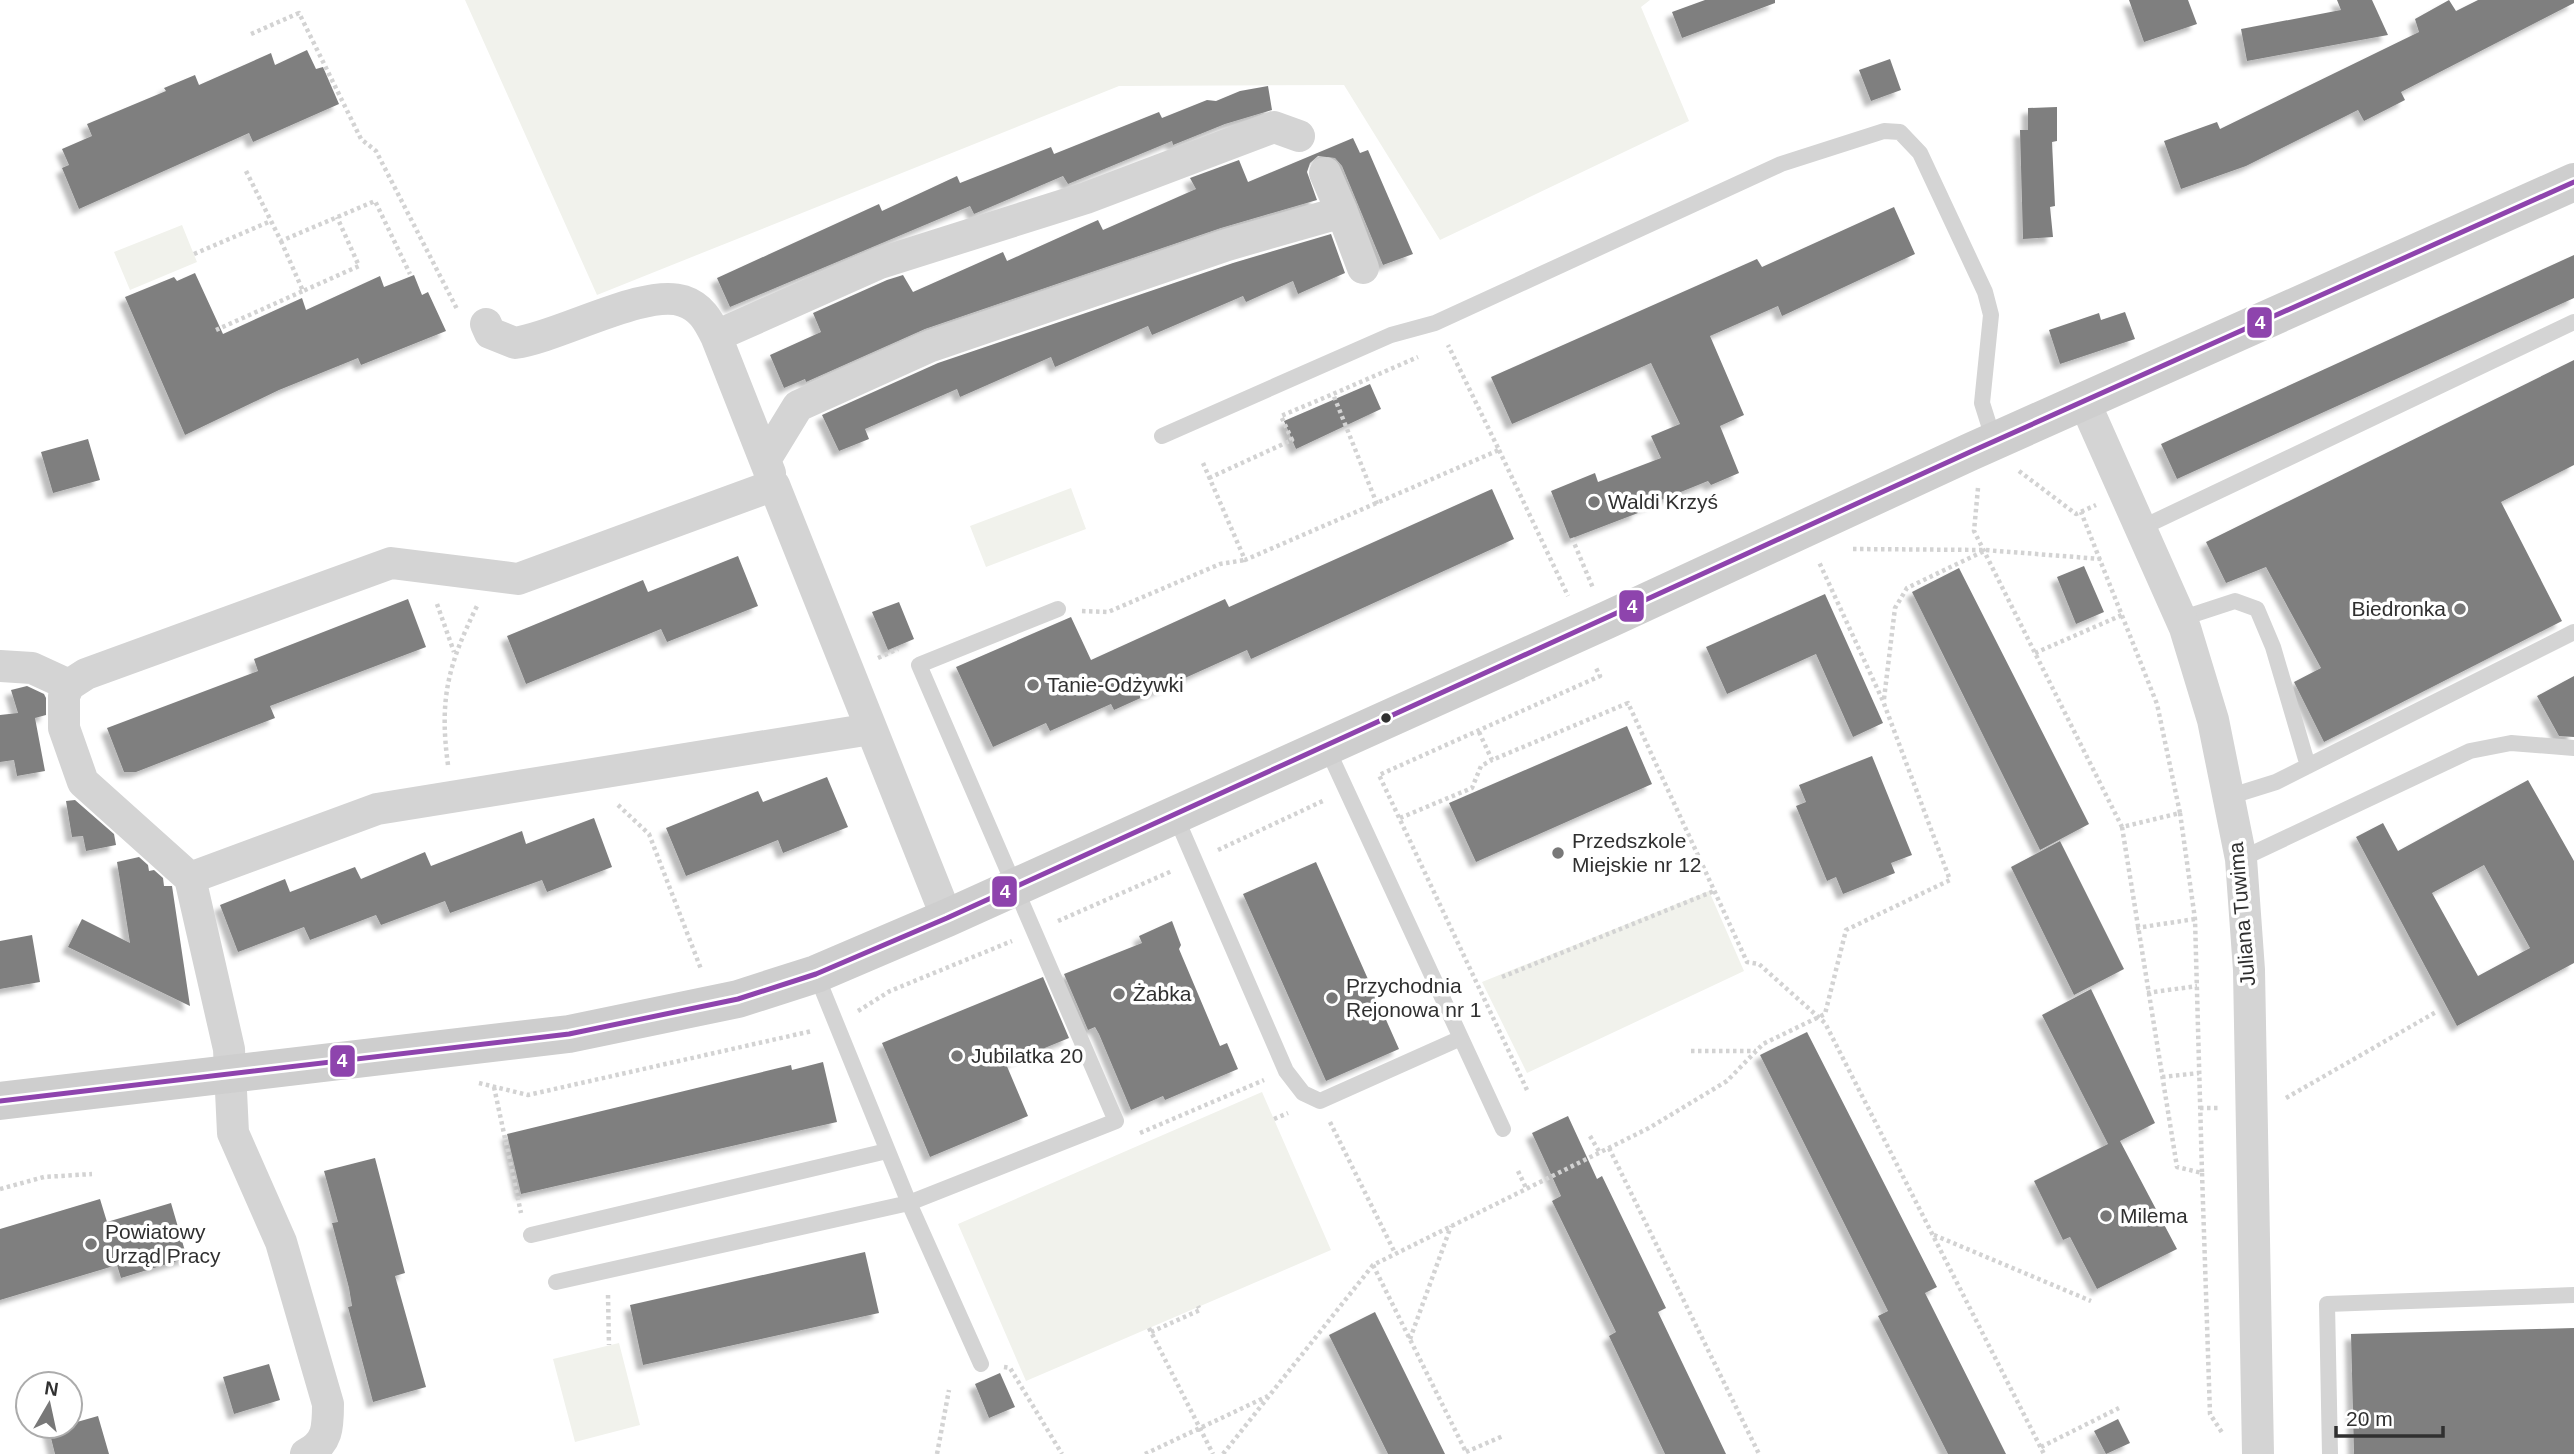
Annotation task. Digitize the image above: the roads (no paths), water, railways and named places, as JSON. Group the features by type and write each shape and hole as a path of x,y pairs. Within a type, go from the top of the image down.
{"street":[{"path":"716,336 880,263 1086,198 1274,127 1299,136"},
{"path":"1325,173 1363,268"},
{"path":"0,1101 569,1034 738,999 816,974 947,918 1994,441 2574,182"},
{"path":"306,1454 318,1448 328,1430 328,1404 281,1242 233,1133 229,1049 190,878 83,782 64,728 64,696 69,685 86,674 391,563 518,579 769,472 798,406 931,346 1227,246 1342,212"},
{"path":"474,321 502,340 522,342 653,300 668,299 695,307 706,317 716,336 947,918"},
{"name":"Juliana Tuwima","path":"2084,401 2180,619 2213,720 2241,859 2249,970 2244,1449"},
{"path":"0,666 32,668 69,685"},
{"path":"190,878 377,809 871,729"}],"lane":[{"path":"1161,436 1391,335 1435,323 1781,163 1884,131 1900,132 1920,153 1985,292 1991,315 1982,403 1994,441"},
{"path":"2141,528 2574,322"},
{"path":"2180,619 2235,601 2257,609 2273,647 2308,766"},
{"path":"556,1282 909,1203 1116,1121 919,665 1058,609"},
{"path":"2228,797 2276,782 2574,632"},
{"path":"2241,859 2470,751 2511,743 2574,748"},
{"path":"1326,746 1503,1129"},
{"path":"1175,815 1286,1071 1303,1093 1320,1101 1461,1038"},
{"path":"816,974 887,1151 981,1364"},
{"path":"528,1231 887,1151"},
{"path":"2330,1454 2327,1304 2574,1295"}],"place":[{"name":"Waldi Krzyś","path":"1594,502"},
{"name":"Biedronka","path":"2460,609"},
{"name":"Tanie-Odżywki","path":"1033,685"},
{"name":"Przedszkole Miejskie nr 12","path":"1558,853"},
{"name":"Żabka","path":"1119,994"},
{"name":"Przychodnia Rejonowa nr 1","path":"1332,998"},
{"name":"Jubilatka 20","path":"957,1056"},
{"name":"Milema","path":"2106,1216"},
{"name":"Powiatowy Urząd Pracy","path":"91,1244"}]}
